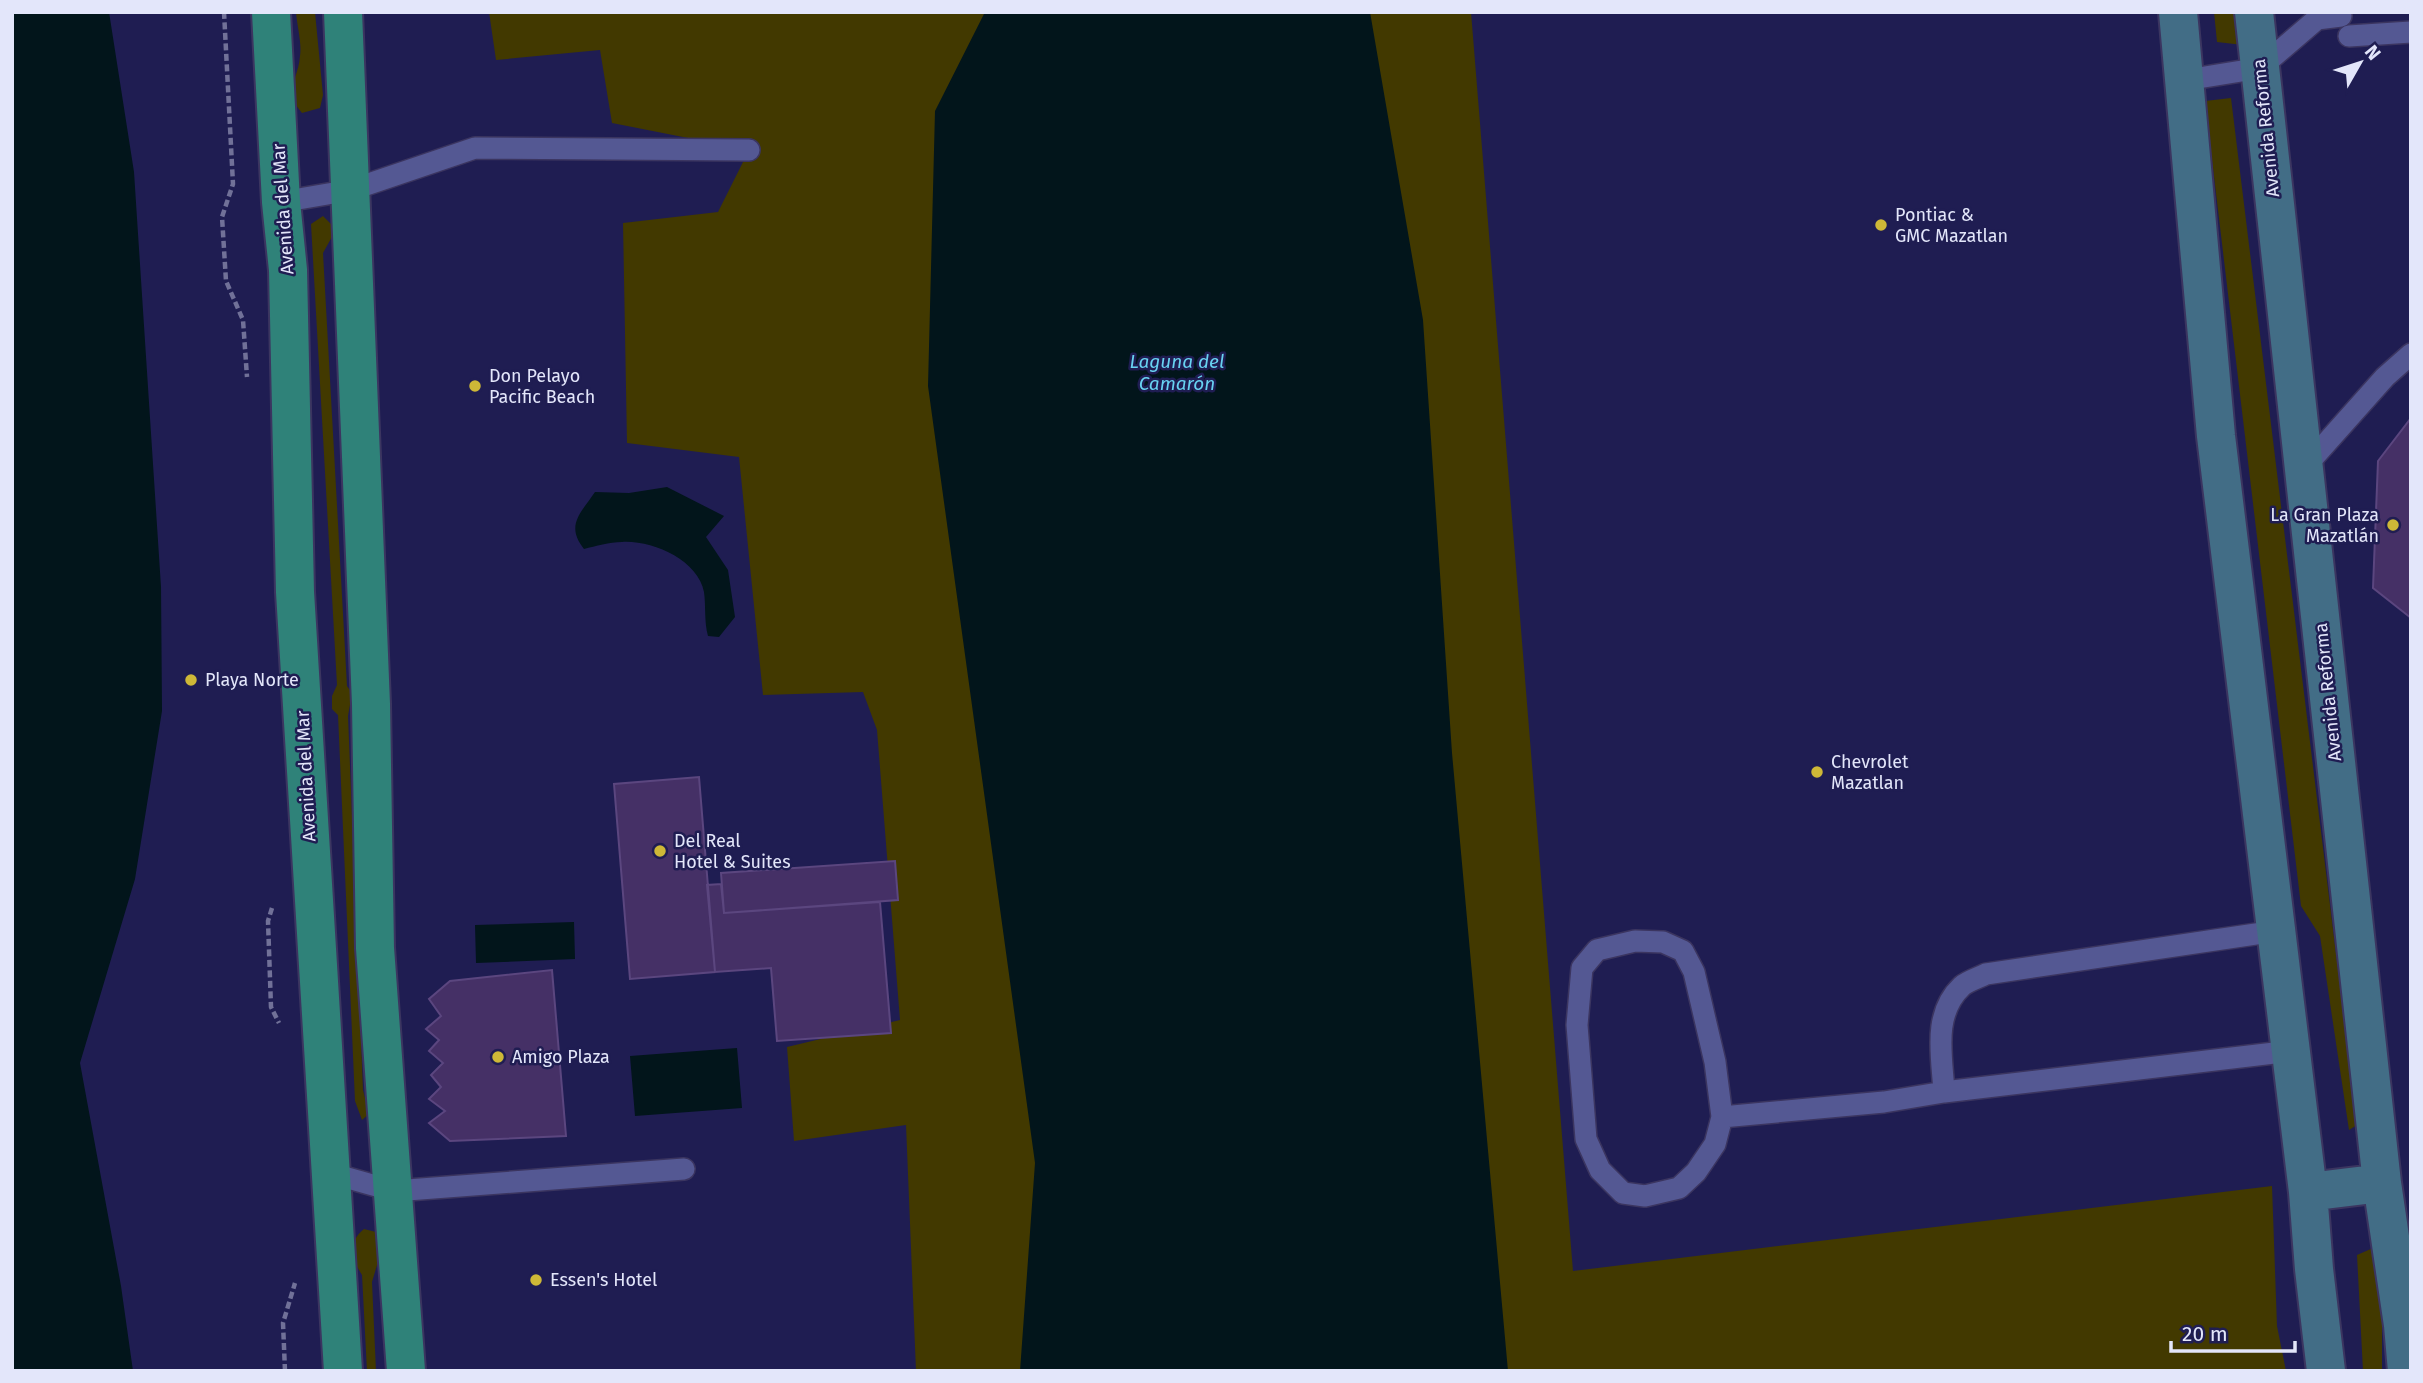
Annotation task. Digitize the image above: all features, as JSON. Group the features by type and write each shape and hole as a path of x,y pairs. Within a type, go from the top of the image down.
{"main road":[{"name":"Avenida del Mar","path":"271,12 288,270 295,592 342,1371"},
{"path":"343,12 371,704 375,948 406,1371"},
{"path":"2178,12 2216,436 2308,1192 2326,1371"},
{"name":"Avenida Reforma","path":"2254,12 2382,1183 2407,1371"},
{"path":"2308,1192 2382,1183"}],"lane":[{"path":"2186,80 2260,68 2316,19 2341,16"},
{"path":"2349,36 2411,32"},
{"path":"282,202 351,190 475,148 749,150"},
{"path":"2304,468 2385,377 2411,354"},
{"path":"1944,1092 1940,1032 1946,1004 1963,985 1986,974 2276,931"},
{"path":"1635,941 1663,942 1683,951 1694,972 1715,1062 1722,1117 1715,1144 1696,1172 1679,1188 1645,1196 1623,1193 1600,1170 1586,1139 1577,1025 1581,968 1597,950 1635,941"},
{"path":"1722,1117 1884,1102 1944,1092 2291,1051"},
{"path":"330,1172 394,1191 684,1169"}],"shaded area":[{"path":"296,12 315,12 323,95 320,108 302,113 296,105 292,91 300,51"},
{"path":"489,12 1471,12 1573,1271 2272,1186 2277,1326 2286,1371 916,1371 906,1125 794,1141 787,1047 900,1020 877,730 863,692 763,695 739,457 627,443 623,223 718,212 749,150 612,123 600,50 496,60"},
{"path":"2214,12 2240,12 2243,45 2217,42"},
{"path":"2231,98 2357,1125 2349,1130 2320,936 2301,906 2205,101"},
{"path":"323,216 332,225 333,235 323,253 347,686 352,693 348,716 363,1090 369,1114 362,1120 355,1101 338,715 332,709 332,696 337,685 311,224"},
{"path":"364,1229 376,1232 383,1245 372,1282 376,1371 367,1371 362,1275 352,1251 355,1240"},
{"path":"2373,1248 2382,1257 2382,1371 2363,1371 2357,1255"}],"water":[{"path":"12,12 109,12 134,172 161,587 162,711 135,879 80,1063 121,1286 133,1371 12,1371"},
{"name":"Laguna del Camarón","path":"985,12 1370,12 1423,320 1452,753 1508,1371 1020,1371 1035,1163 928,386 935,111"},
{"path":"667,487 724,516 706,537 728,570 735,617 719,637 708,636 704,592 700,581 693,570 672,554 634,542 584,549 578,541 575,526 577,519 595,492 629,493"},
{"path":"574,922 575,959 476,963 475,925"},
{"path":"737,1048 742,1108 635,1116 630,1056"}],"building":[{"name":"La Gran Plaza Mazatlán","path":"2411,418 2411,618 2373,588 2378,461"},
{"name":"La Gran Plaza Mazatlán","path":"2411,418 2411,618 2373,588 2378,461"},
{"path":"699,777 715,972 630,979 614,784"},
{"path":"895,861 898,900 724,913 721,873"},
{"path":"721,884 724,913 880,902 891,1033 777,1041 771,968 715,972 707,885"},
{"name":"Amigo Plaza","path":"552,970 566,1136 450,1141 429,1123 445,1111 429,1099 441,1087 431,1075 443,1063 429,1051 439,1040 426,1029 441,1016 429,999 450,981"}],"place":[{"name":"Pontiac & GMC Mazatlan","path":"1881,225"},
{"name":"Don Pelayo Pacific Beach","path":"475,386"},
{"name":"La Gran Plaza Mazatlán","path":"2393,525"},
{"name":"Playa Norte","path":"191,680"},
{"name":"Chevrolet Mazatlan","path":"1817,772"},
{"name":"Del Real Hotel & Suites","path":"660,851"},
{"name":"Amigo Plaza","path":"498,1057"},
{"name":"Essen's Hotel","path":"536,1280"}]}
